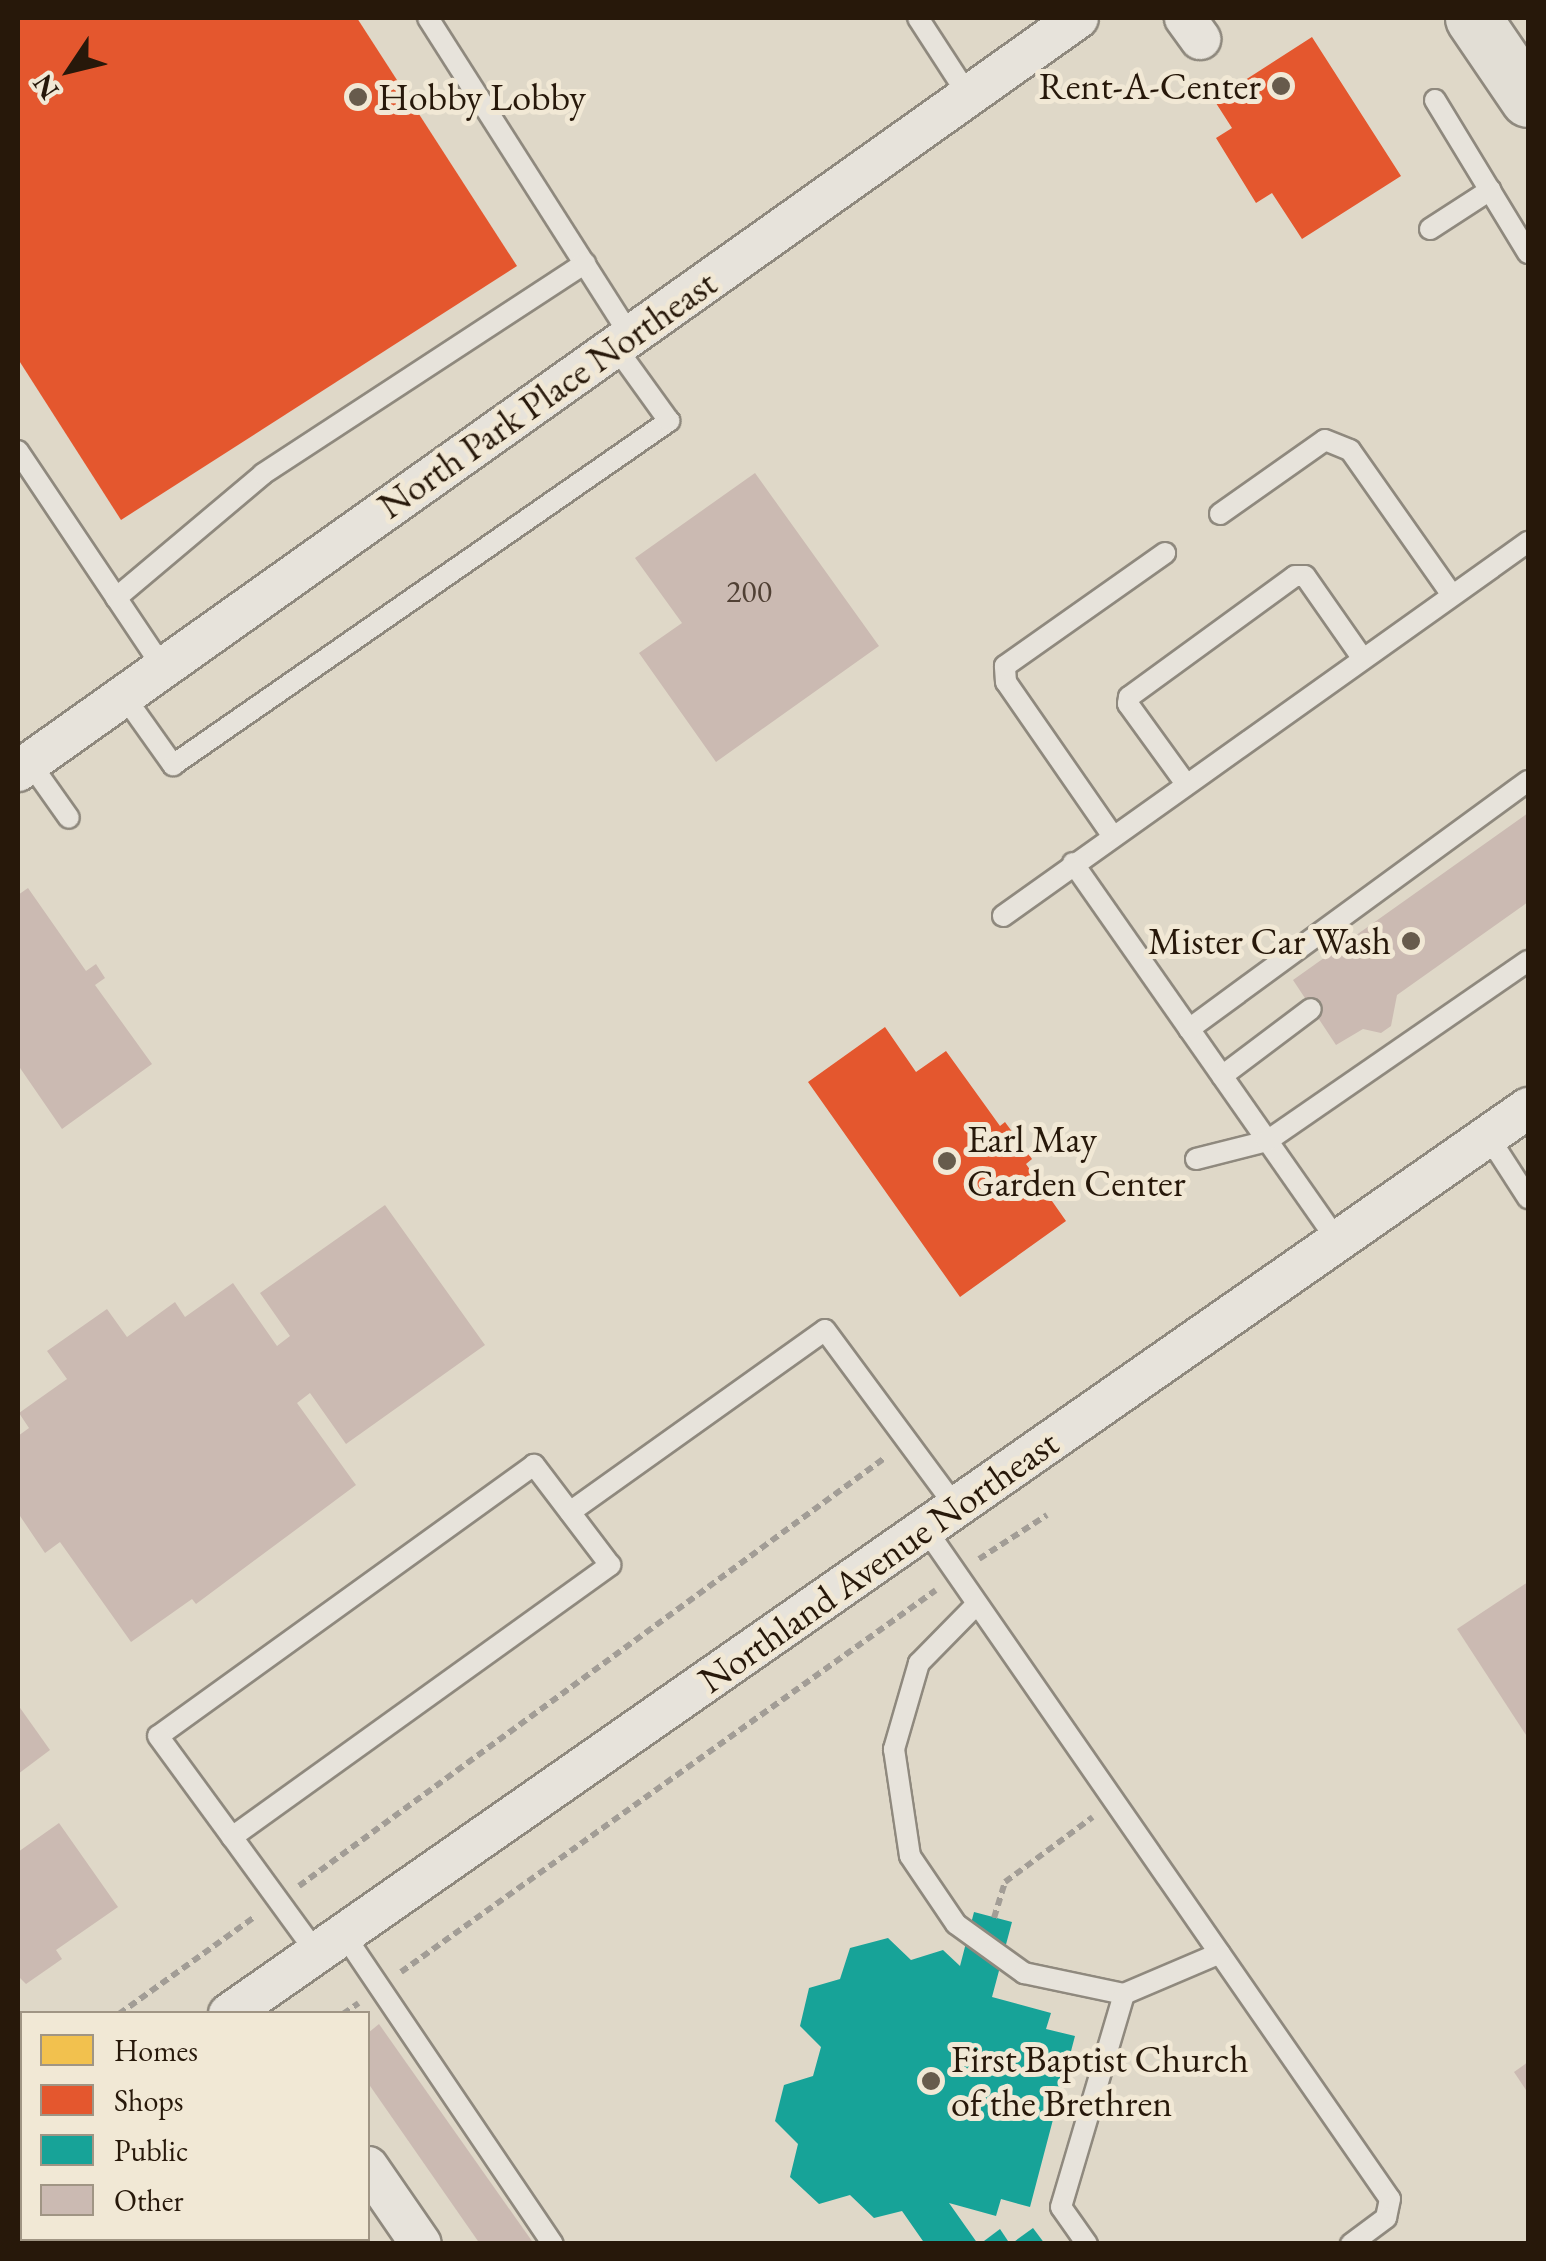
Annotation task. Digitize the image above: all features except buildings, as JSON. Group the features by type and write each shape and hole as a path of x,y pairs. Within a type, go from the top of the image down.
{"highway":[{"path":"1473,18 1528,99"}],"street":[{"name":"North Park Place Northeast","path":"24,767 1078,18"},
{"name":"Northland Avenue Northeast","path":"247,2008 329,1942 1528,1108"},
{"path":"370,2170 421,2244"}],"lane":[{"path":"124,696 173,765 669,421 622,340 585,263 428,18"},
{"path":"918,18 968,95"},
{"path":"1435,100 1528,253"},
{"path":"1430,229 1490,190"},
{"path":"116,598 263,474 585,263"},
{"path":"1220,514 1325,440 1350,450 1452,595"},
{"path":"18,451 163,668"},
{"path":"1003,916 1528,542"},
{"path":"1112,835 1006,682 1005,666 1166,553"},
{"path":"1186,784 1128,704 1129,696 1295,576 1305,576 1362,659"},
{"path":"24,767 69,818"},
{"path":"1189,1029 1528,781"},
{"path":"1073,863 1338,1240"},
{"path":"1196,1159 1267,1140 1528,961"},
{"path":"1222,1076 1311,1010"},
{"path":"1488,1136 1528,1198"},
{"path":"570,1512 824,1330 910,1440 940,1518 956,1575 1390,2199 1386,2218 1351,2244"},
{"path":"232,1837 610,1565 534,1465 158,1736 278,1900 378,1988 553,2244"},
{"path":"977,1604 920,1663 894,1749 910,1856 956,1924 1024,1973 1124,1994 1220,1953"},
{"path":"1087,2244 1061,2207 1124,1994"}],"path":[{"path":"122,2011 910,1440"},
{"path":"348,2011 956,1575 1047,1515"},
{"path":"994,1918 1005,1882 1115,1802"}],"place":[{"name":"Rent-A-Center","path":"1281,86"},
{"name":"Hobby Lobby","path":"358,97"},
{"name":"Mister Car Wash","path":"1411,941"},
{"name":"Earl May Garden Center","path":"947,1161"},
{"name":"First Baptist Church of the Brethren","path":"931,2081"}]}
